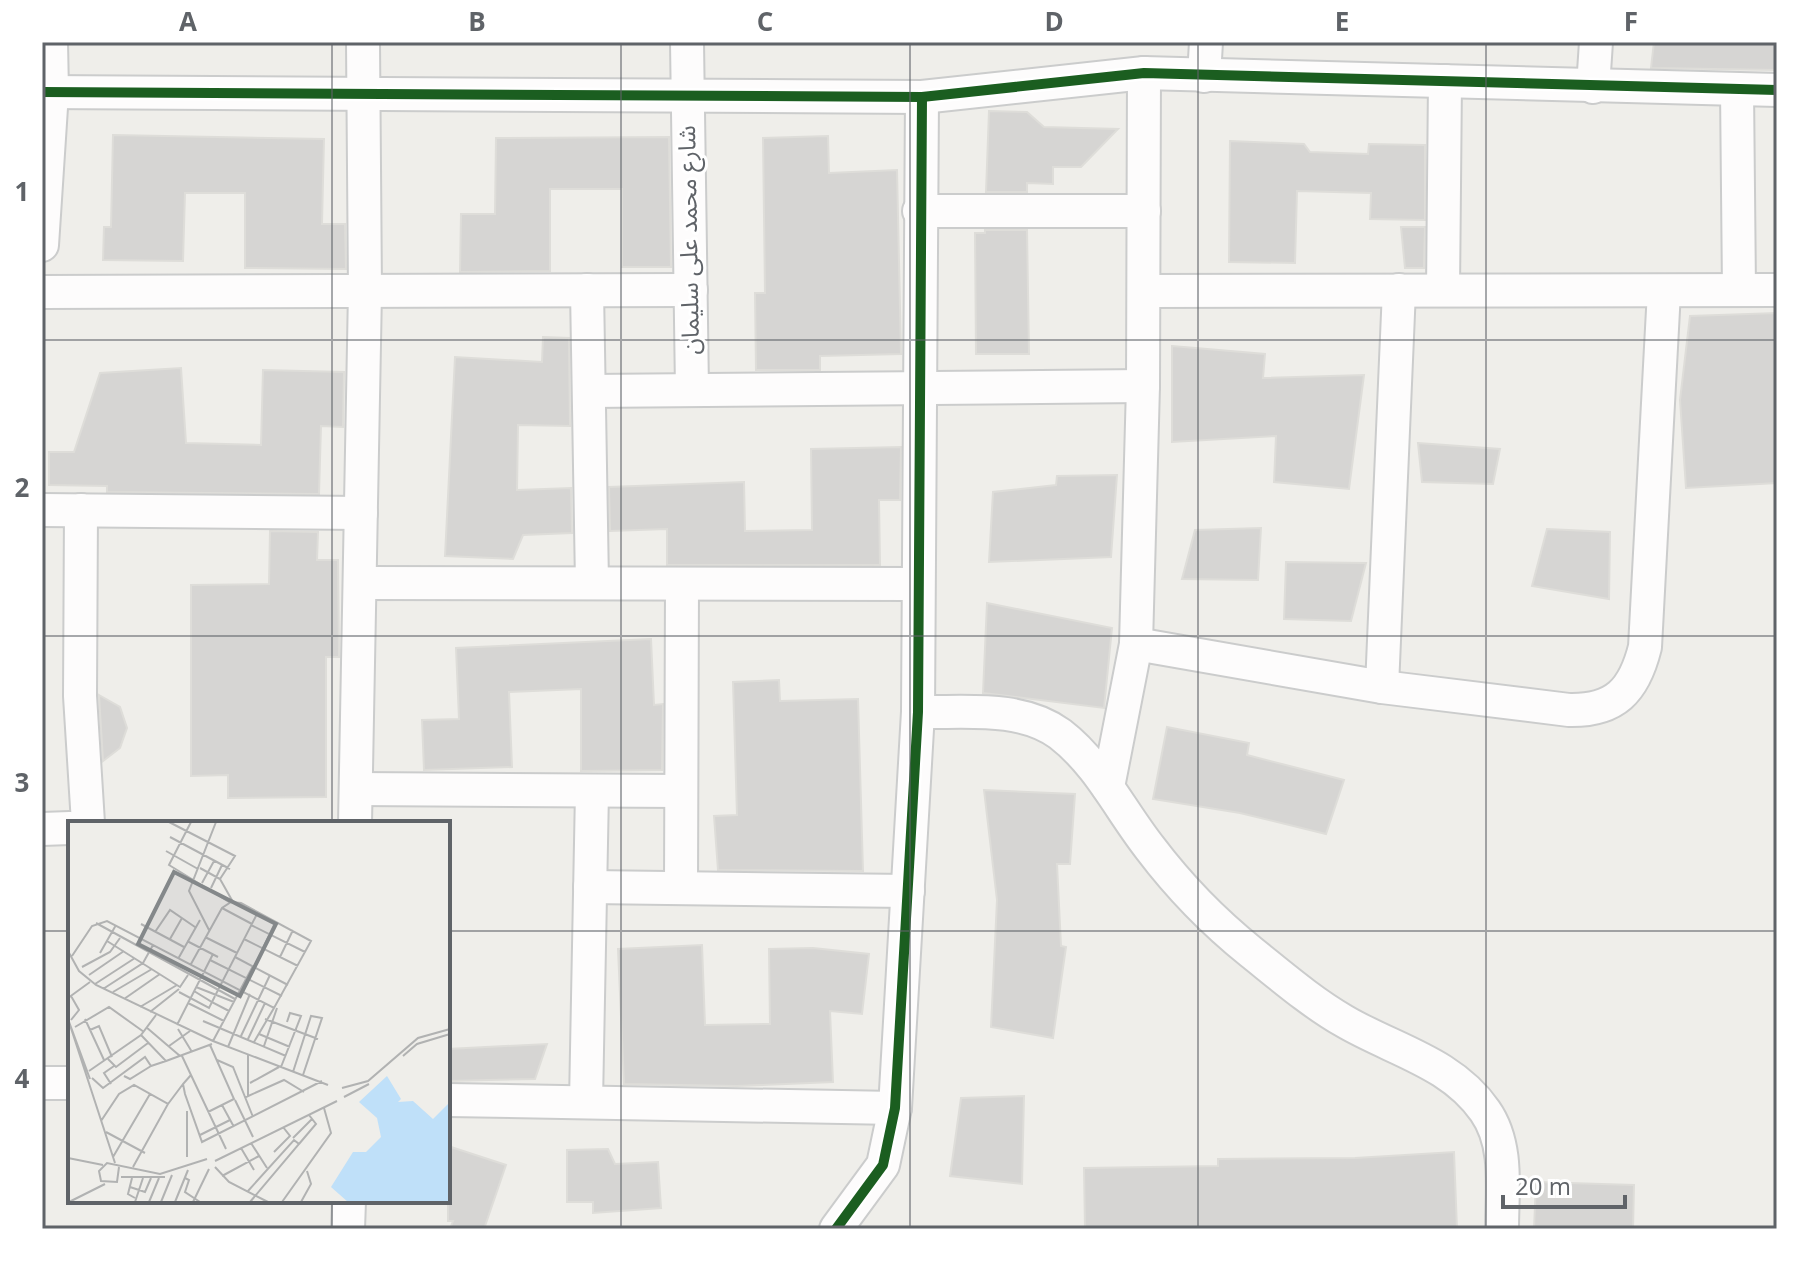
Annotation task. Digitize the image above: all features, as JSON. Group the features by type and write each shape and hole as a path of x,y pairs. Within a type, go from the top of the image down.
{"street":[{"path":"42,245 51,42"},
{"path":"355,821 365,291 363,42"},
{"name":"شارع محمد على سليمان","path":"687,42 685,96 692,390"},
{"path":"1204,76 1206,42"},
{"path":"1593,87 1596,42"},
{"path":"47,92 922,97 1144,73 1777,90"},
{"path":"1108,787 1136,644 1143,386 1144,73"},
{"path":"1443,290 1445,81"},
{"path":"1737,89 1739,290"},
{"path":"836,1229 883,1165 895,1108 918,712 922,97"},
{"path":"919,211 1144,211"},
{"path":"587,290 592,583"},
{"path":"42,292 691,290"},
{"path":"1382,687 1399,290"},
{"path":"1144,291 1777,290"},
{"path":"1136,644 1382,687 1595,711 1628,688 1639,672 1645,647 1664,291"},
{"path":"589,391 1143,386"},
{"path":"42,510 361,513"},
{"path":"81,510 80,696 88,821"},
{"path":"360,583 918,584"},
{"path":"681,887 682,584"},
{"path":"918,712 1005,713 1034,719 1060,734 1108,787 1150,848 1248,950 1342,1020 1460,1081 1487,1113 1503,1154 1502,1229"},
{"path":"356,789 681,791"},
{"path":"586,1102 592,791"},
{"path":"42,829 68,828"},
{"path":"590,887 908,891"},
{"path":"42,1083 68,1083"},
{"path":"450,1100 895,1108"},
{"path":"348,1229 349,1203"}],"building":[{"path":"1654,42 1777,42 1777,70 1651,68"},
{"path":"989,111 1027,112 1044,127 1118,129 1081,167 1053,167 1053,184 1027,183 1027,192 986,192"},
{"path":"113,135 324,139 322,224 345,224 346,269 245,268 245,193 185,193 183,261 103,260 104,227 111,227"},
{"path":"828,136 829,173 897,170 901,354 820,356 820,370 756,370 755,293 765,293 763,138"},
{"path":"669,137 671,267 622,267 622,189 550,189 550,271 460,272 461,214 495,214 496,138"},
{"path":"1230,141 1304,144 1310,152 1368,154 1369,144 1425,145 1425,220 1370,219 1371,193 1297,191 1295,263 1229,262"},
{"path":"1401,227 1425,227 1424,268 1405,268"},
{"path":"985,230 1027,230 1029,354 976,354 975,233 985,233"},
{"path":"1777,313 1777,483 1686,488 1680,400 1690,316"},
{"path":"543,337 569,338 570,426 518,425 517,490 571,488 572,533 523,535 513,559 445,556 455,357 542,362"},
{"path":"1172,346 1265,354 1263,378 1364,375 1349,489 1274,482 1276,436 1172,442"},
{"path":"181,368 186,443 261,445 263,370 344,372 343,427 321,426 319,494 107,492 107,486 49,485 49,452 74,452 100,373"},
{"path":"1418,443 1500,449 1493,484 1422,482"},
{"path":"901,447 900,500 879,500 880,565 667,565 667,529 610,531 609,487 744,482 745,531 812,530 811,449"},
{"path":"1117,475 1111,557 989,562 993,492 1056,485 1057,476"},
{"path":"1261,528 1258,580 1182,579 1195,530"},
{"path":"1547,529 1610,532 1609,599 1532,586"},
{"path":"270,531 318,532 317,560 338,560 339,657 326,657 326,797 228,798 228,775 191,776 191,585 269,584"},
{"path":"1286,562 1366,563 1351,621 1284,619"},
{"path":"987,603 1112,628 1104,708 983,693"},
{"path":"651,639 654,705 663,704 662,770 581,771 581,689 509,692 512,767 424,770 422,720 459,719 456,648"},
{"path":"779,680 780,701 858,699 863,871 718,870 714,816 737,815 733,682"},
{"path":"99,695 120,707 127,728 120,748 103,761"},
{"path":"1167,727 1249,743 1247,755 1344,780 1326,834 1240,813 1153,799"},
{"path":"984,790 1075,794 1070,864 1057,864 1061,946 1066,947 1053,1038 991,1027 997,900"},
{"path":"702,945 705,1025 770,1024 769,949 813,948 869,954 862,1014 830,1011 833,1082 737,1086 624,1084 618,949"},
{"path":"547,1044 535,1079 450,1081 450,1049"},
{"path":"1024,1096 1022,1184 950,1176 961,1098"},
{"path":"450,1147 506,1165 484,1229 450,1229 453,1221 448,1221"},
{"path":"608,1149 615,1164 658,1162 661,1208 593,1213 593,1202 567,1202 567,1150"},
{"path":"1454,1152 1457,1229 1085,1229 1084,1168 1218,1166 1218,1159 1355,1158"},
{"path":"1536,1182 1634,1185 1633,1229 1534,1229"}],"cycle path":[{"path":"42,92 922,97 1144,73 1777,90"},
{"path":"836,1229 883,1165 895,1108 918,712 922,97"}]}
